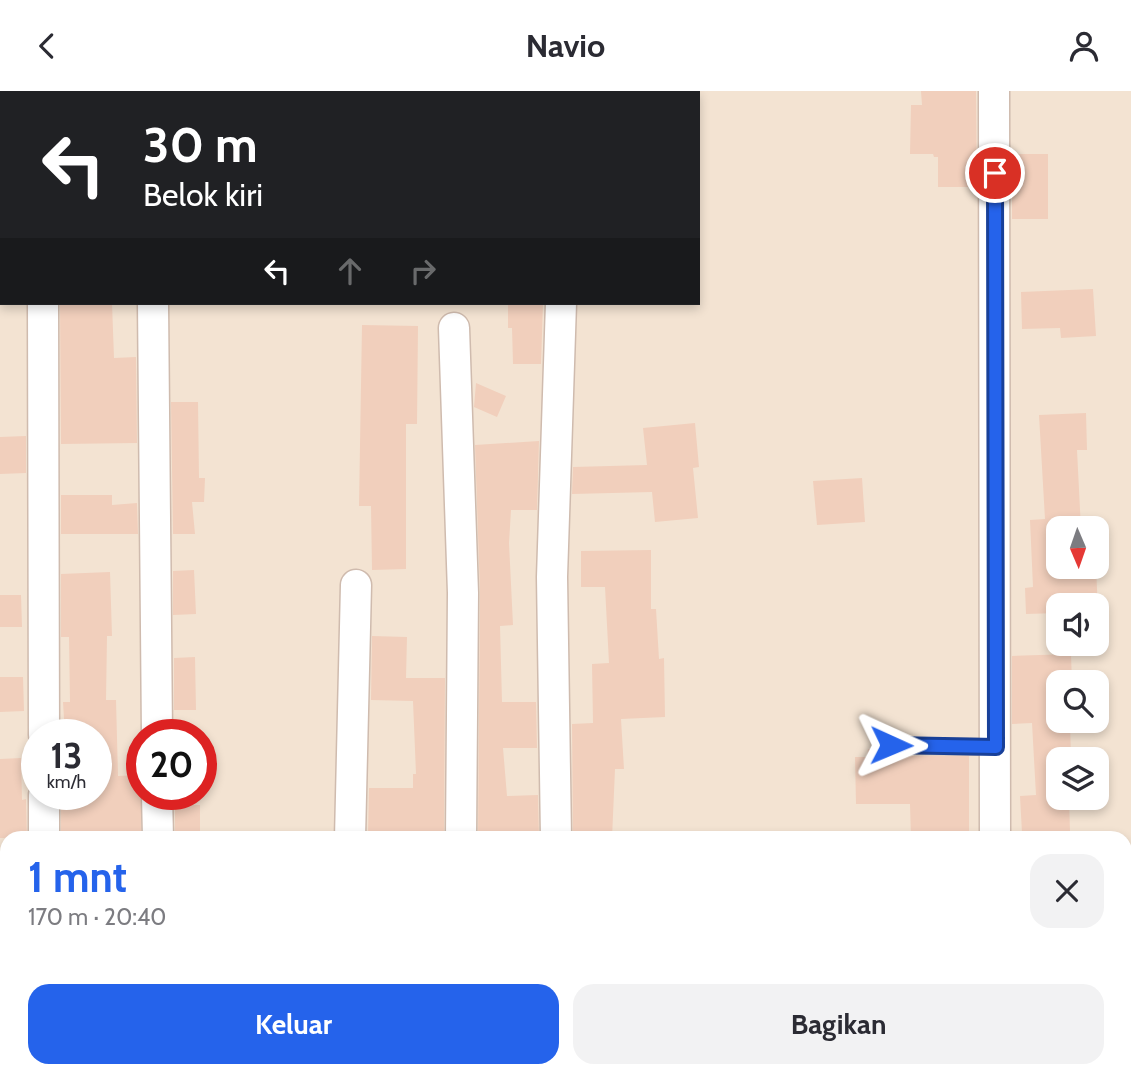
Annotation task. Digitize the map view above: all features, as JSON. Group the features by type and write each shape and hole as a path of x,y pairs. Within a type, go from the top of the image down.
{"street":[{"path":"995,91 995,831"},
{"path":"43,305 44,719"},
{"path":"153,305 157,719"},
{"path":"556,831 552,577 561,305"},
{"path":"454,328 463,593 461,831"},
{"path":"350,831 356,585"},
{"path":"44,810 44,831"},
{"path":"157,810 158,831"}],"lane":[{"path":"891,745 996,747"}],"shaded area":[{"path":"700,91 1131,91 1131,831 0,831 0,305 700,305"}],"building":[{"path":"921,91 976,91 977,187 938,187 938,157 933,154 910,154 911,105 922,105"},
{"path":"1012,154 1048,154 1048,219 1012,219"},
{"path":"1093,289 1096,336 1061,338 1060,328 1022,329 1021,292"},
{"path":"60,305 112,305 114,358 136,357 137,443 61,444"},
{"path":"508,305 543,305 541,364 513,364 512,328 508,328"},
{"path":"362,325 418,326 417,424 406,424 406,569 372,570 371,506 359,506"},
{"path":"476,383 506,396 497,417 474,407"},
{"path":"171,402 198,402 199,478 205,478 204,502 192,502 195,534 173,534"},
{"path":"1086,413 1087,450 1077,450 1080,516 1046,516 1046,579 1097,579 1097,593 1046,593 1046,613 1026,614 1025,588 1033,587 1030,520 1045,519 1039,415"},
{"path":"695,423 699,467 693,468 698,518 655,522 652,492 572,494 573,467 647,465 643,428"},
{"path":"26,436 26,473 0,474 0,437"},
{"path":"539,441 537,510 511,510 509,543 513,625 500,626 502,702 536,702 537,748 503,748 507,796 538,795 539,831 478,831 480,592 475,445"},
{"path":"862,478 865,522 817,525 813,481"},
{"path":"61,495 112,495 112,505 137,503 138,534 61,534"},
{"path":"651,550 651,609 656,609 659,659 664,658 665,717 621,719 624,769 615,769 612,831 573,831 572,724 593,723 592,664 609,663 605,587 581,587 581,551"},
{"path":"194,570 196,614 173,615 173,571"},
{"path":"110,572 112,636 107,636 106,700 116,700 118,776 126,776 126,810 141,810 141,831 61,831 61,810 112,810 112,719 64,719 63,702 70,702 69,637 61,637 61,574"},
{"path":"0,595 21,595 22,627 0,627"},
{"path":"372,636 407,637 406,678 445,678 444,831 368,831 369,788 413,788 413,774 416,774 413,701 371,700"},
{"path":"1012,656 1071,656 1072,670 1046,670 1046,733 1070,733 1071,747 1046,747 1046,810 1069,810 1070,831 1022,831 1020,796 1036,795 1032,723 1012,724"},
{"path":"195,657 196,710 174,710 174,658"},
{"path":"0,677 23,677 24,711 0,712"},
{"path":"868,749 882,749 891,756 969,756 969,831 911,831 910,804 856,804 855,757 867,757"},
{"path":"21,758 21,810 26,810 27,831 0,831 0,759"},
{"path":"175,810 200,810 200,831 175,831"}],"route":[{"path":"891,745 996,747 995,173"}]}
